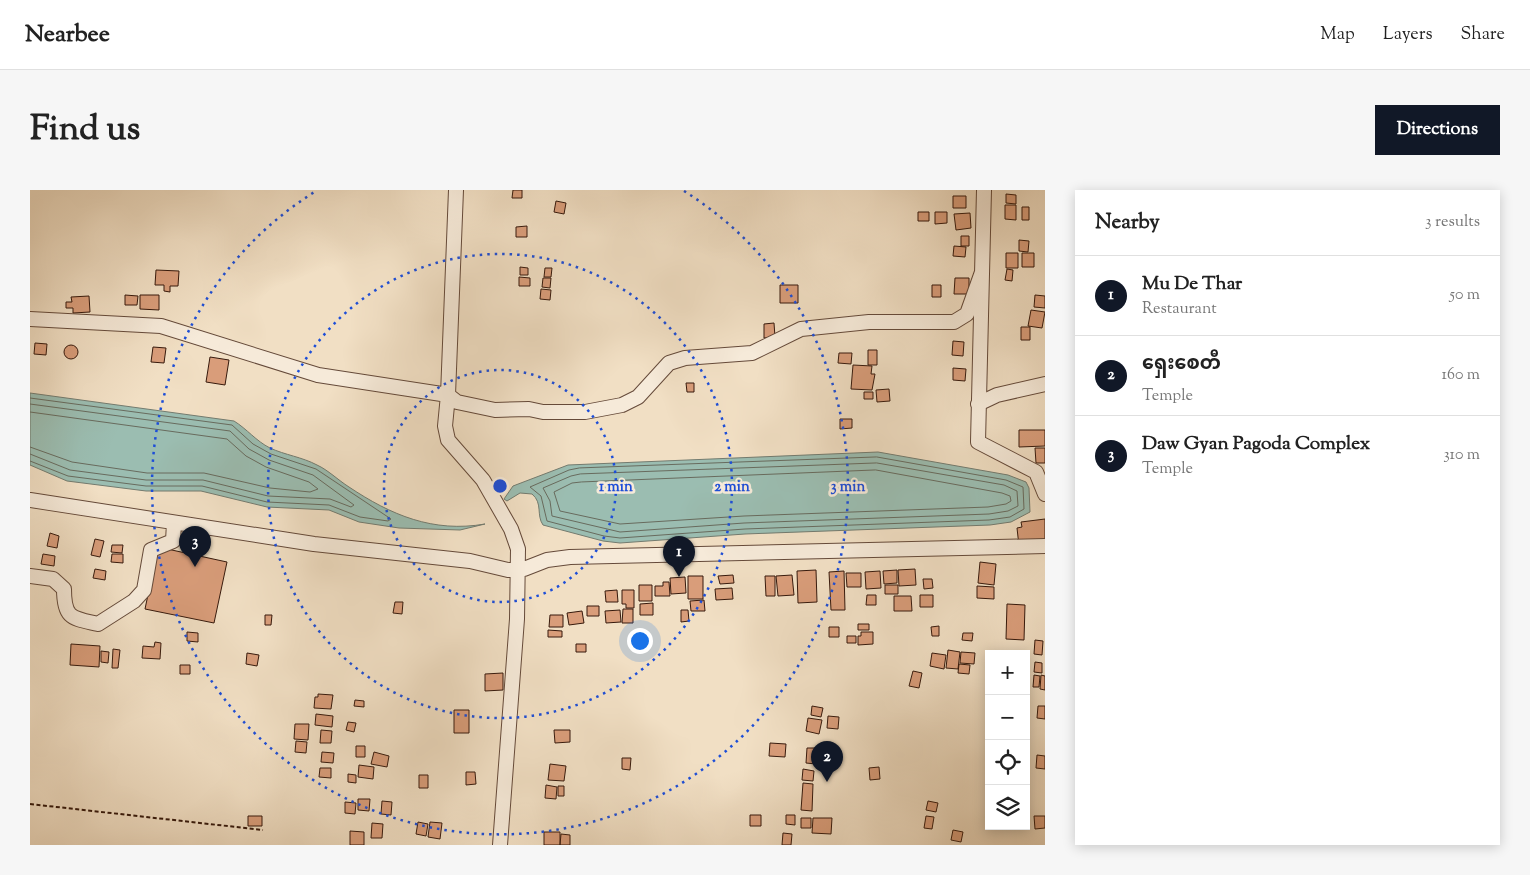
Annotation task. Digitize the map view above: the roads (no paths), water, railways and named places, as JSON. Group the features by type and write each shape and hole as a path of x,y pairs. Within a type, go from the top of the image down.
{"street":[{"path":"456,190 448,395 444,426 448,440 484,480 511,530 518,549 518,619 500,845"},
{"path":"984,190 978,442 1036,472 1045,494"},
{"path":"30,319 161,326 318,374 448,395 457,402 495,410 529,409 543,412 585,412 622,405 638,398 669,363 685,358 752,353 801,329 869,322 954,322 967,314 982,272"},
{"path":"978,404 997,395 1045,384"},
{"path":"30,500 314,544 438,556 518,570 550,560 570,557 1045,546"},
{"path":"30,576 53,579 64,589 64,606 73,618 98,624 134,601 144,590 152,550 173,541 174,523"}],"water":[{"path":"30,393 234,421 265,445 321,467 365,497 397,513 430,524 466,526 485,524 460,530 399,528 359,522 329,510 267,507 201,491 146,491 67,481 30,465"},
{"path":"878,452 1008,475 1026,482 1029,488 1030,512 1011,522 990,525 745,534 620,543 603,541 543,525 537,501 532,494 520,493 507,501 504,499 513,486 568,465"}],"place":[{"name":"Daw Gyan Pagoda Complex","path":"195,567"},
{"name":"Mu De Thar","path":"679,577"},
{"name":"ရှေးစေတီ","path":"827,782"}]}
